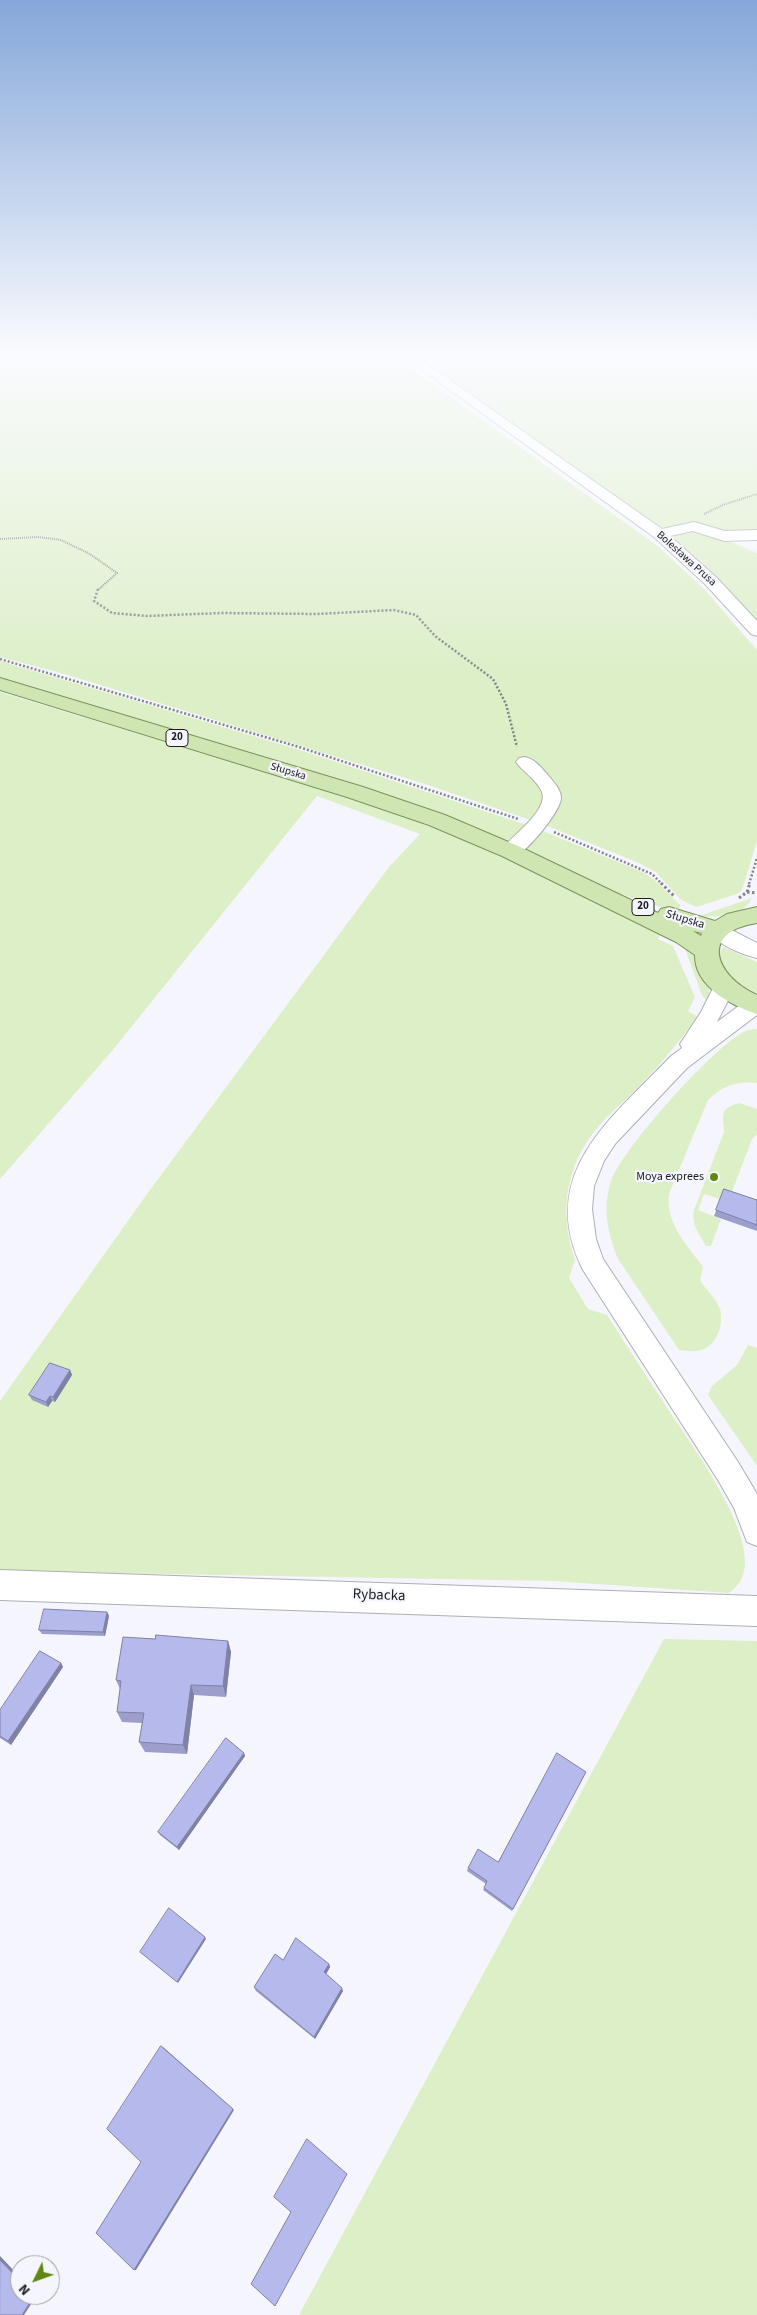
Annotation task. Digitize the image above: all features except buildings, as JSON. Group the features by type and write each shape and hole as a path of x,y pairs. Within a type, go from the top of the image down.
{"main road":[{"name":"Słupska","path":"0,684 380,800 446,824 510,851 684,936 712,940"},
{"path":"754,904 728,923 712,940 711,969 724,987 756,1005"}],"street":[{"name":"Bolesława Prusa","path":"563,465 659,534 711,581 757,631"},
{"path":"659,534 694,526 757,550"},
{"path":"724,536 757,535"},
{"path":"510,851 547,811 553,800 552,793 525,762"},
{"path":"712,940 732,940 757,951"},
{"path":"679,1062 710,1015 724,987"},
{"path":"756,1005 679,1062 607,1138 594,1156 581,1191 581,1224 588,1252 599,1275 728,1471 746,1502 757,1532"},
{"name":"Rybacka","path":"0,1585 757,1611"}],"path":[{"path":"694,526 694,520 706,513 731,502 757,494"},
{"path":"0,539 7,541 38,537 60,538 95,556 117,573 99,587 94,601 112,613 147,616 221,613 317,614 394,610 416,615 435,636 493,679 506,704 512,733 518,751 525,762"},
{"path":"0,659 298,747 535,825 652,874 679,902"},
{"path":"734,900 754,904 757,858"}],"green space":[{"path":"0,465 545,465 659,547 706,591 757,650 757,841 742,890 737,894 696,907 680,899 656,872 639,863 545,825 425,784 61,673 0,657"},
{"path":"571,465 757,465 757,532 720,531 698,523 664,528 658,526"},
{"path":"682,530 706,531 757,553 757,622 694,556 673,539 675,533"},
{"path":"0,661 297,749 527,825 511,840 501,839 0,678"},
{"path":"0,692 374,805 487,849 662,932 658,939 673,946 695,997 688,1011 698,1017 656,1068 592,1134 574,1167 567,1203 567,1222 575,1260 569,1278 588,1309 607,1315 705,1464 729,1507 744,1548 745,1565 740,1581 733,1590 729,1593 553,1581 0,1571 0,1401 147,1194 389,867 420,834 317,796 112,1051 0,1179"},
{"path":"538,829 645,873 681,906 675,912 620,894 526,850 524,845"},
{"path":"752,898 743,909 737,912 713,917 699,916"},
{"path":"682,941 695,952 703,965 709,984 708,1003 702,995"},
{"path":"723,947 757,962 757,994 737,983 727,973 721,960 720,952"},
{"path":"757,1029 757,1083 730,1085 708,1100 669,1194 670,1215 678,1233 703,1267 700,1280 716,1301 721,1314 719,1331 710,1345 703,1350 679,1350 618,1259 611,1240 607,1220 608,1191 619,1166 632,1146 669,1101 728,1043 745,1031"},
{"path":"739,1103 757,1109 757,1134 752,1139 730,1197 723,1200 704,1194 698,1210 721,1219 711,1246 706,1246 695,1224 694,1210 724,1132 723,1117 725,1110"},
{"path":"748,1345 757,1348 757,1466 708,1395 712,1386 737,1365"},
{"path":"664,1639 757,1641 757,2315 299,2315"}],"place":[{"name":"Moya exprees","path":"714,1177"}]}
